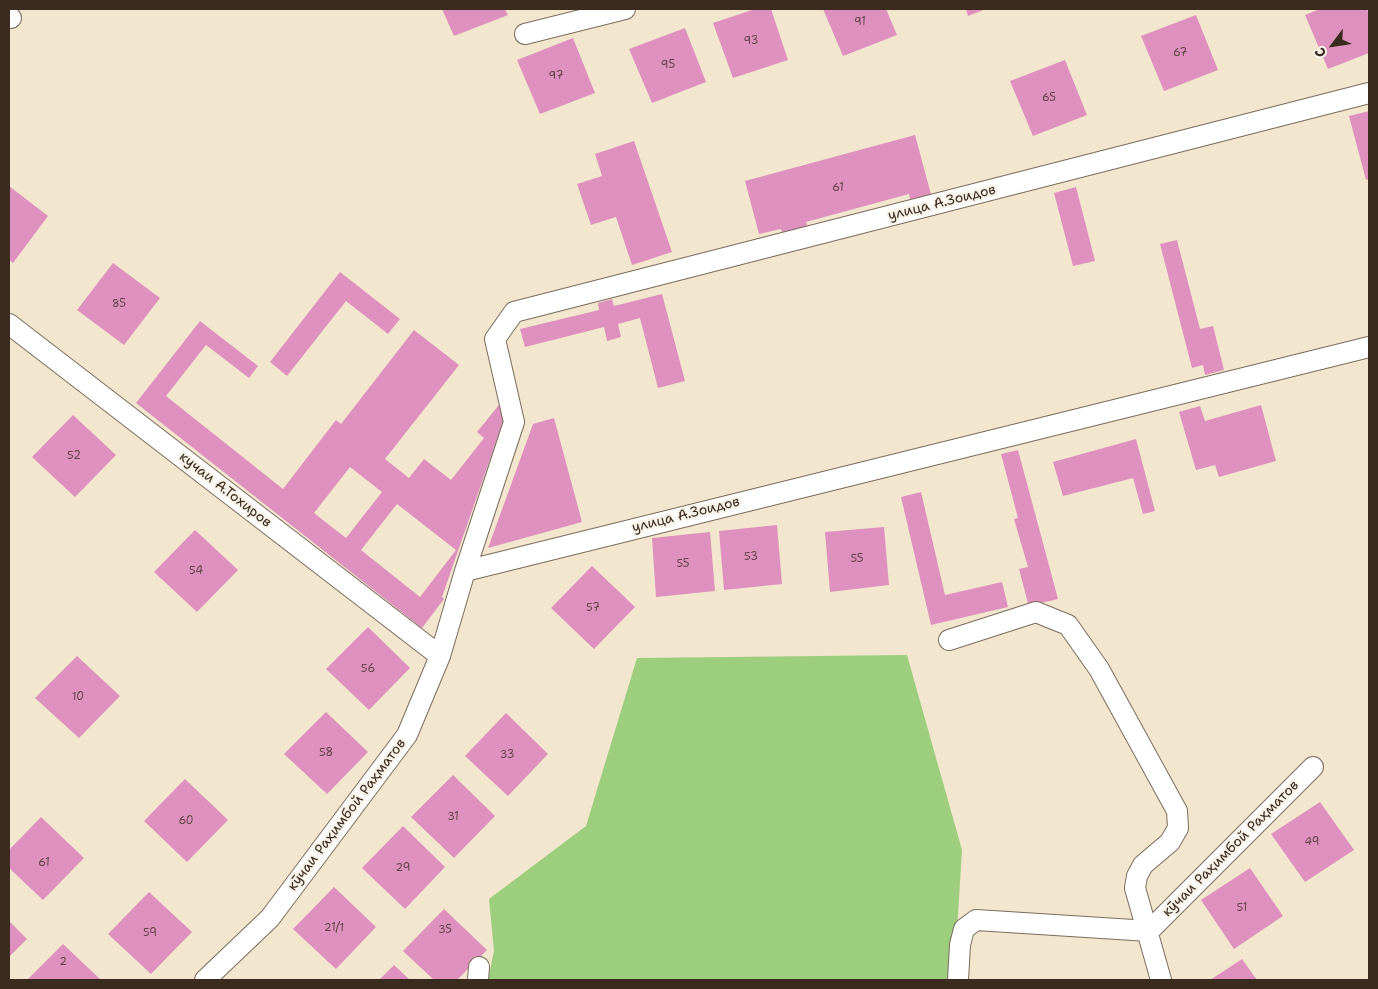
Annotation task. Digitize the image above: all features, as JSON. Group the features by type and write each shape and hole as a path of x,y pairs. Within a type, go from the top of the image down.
{"street":[{"path":"525,34 625,9"},
{"name":"улица А.Зоидов","path":"514,312 1369,93"},
{"name":"кӯчаи Раҳимбой Раҳматов","path":"205,980 270,918 407,735 440,656 465,571 514,422 496,339 514,312"},
{"name":"кучаи А.Тохиров","path":"9,324 440,656"},
{"name":"улица А.Зоидов","path":"465,571 1369,347"},
{"name":"кӯчаи Раҳимбой Раҳматов","path":"949,640 1036,612 1068,625 1099,670 1177,812 1178,828 1170,842 1142,865 1137,876 1135,888 1149,931 1161,980"},
{"name":"кӯчаи Раҳимбой Раҳматов","path":"1149,931 1313,767"},
{"path":"958,980 960,946 964,929 976,920 1149,931"}],"green space":[{"path":"907,655 962,850 954,980 488,980 494,951 489,899 586,826 637,658"}],"building":[{"path":"442,9 505,9 508,15 454,36"},
{"path":"755,9 771,9 788,60 733,78 713,23"},
{"path":"823,9 886,9 897,35 843,56"},
{"path":"966,9 986,9 968,16"},
{"path":"1320,9 1367,9 1369,15 1369,53 1328,69 1305,15"},
{"path":"1196,15 1218,70 1164,91 1141,36"},
{"path":"685,28 706,82 652,103 629,49"},
{"path":"573,38 595,93 540,114 517,60"},
{"path":"1065,60 1087,115 1033,136 1010,81"},
{"path":"1369,111 1369,179 1366,180 1349,116"},
{"path":"915,135 932,198 911,204 909,194 806,222 808,229 783,235 781,229 759,234 745,181"},
{"path":"634,141 672,252 632,265 616,217 591,225 577,184 602,176 595,154"},
{"path":"9,186 48,216 13,263 9,260"},
{"path":"1076,187 1095,261 1073,266 1054,193"},
{"path":"1177,240 1200,329 1213,326 1224,370 1205,375 1203,365 1192,368 1160,244"},
{"path":"113,263 160,298 124,345 77,310"},
{"path":"340,272 400,319 388,334 346,301 287,376 270,362"},
{"path":"662,294 685,381 658,388 640,318 618,324 621,337 607,341 604,327 525,347 520,329 599,310 598,303 612,299 614,306"},
{"path":"200,321 258,366 249,378 206,345 166,396 283,489 336,420 341,424 414,330 459,365 385,459 409,478 424,459 451,480 484,438 477,432 503,400 506,413 442,597 444,599 422,628 136,403","holes":["350,467 382,492 346,538 314,513","397,504 456,550 420,597 361,550"]},
{"path":"1261,405 1276,461 1219,477 1215,465 1196,470 1179,412 1200,406 1205,421"},
{"path":"73,415 116,455 75,497 32,457"},
{"path":"554,418 582,522 488,548 533,424"},
{"path":"1136,439 1155,511 1143,514 1133,478 1063,496 1053,462"},
{"path":"1018,450 1058,599 1041,603 1030,611 1019,569 1028,567 1014,519 1018,518 1001,454"},
{"path":"921,492 945,595 1002,582 1008,607 931,625 901,497"},
{"path":"777,525 782,584 724,590 719,531"},
{"path":"884,527 889,585 830,592 825,532"},
{"path":"195,530 238,570 197,612 154,572"},
{"path":"710,532 715,591 656,597 652,538"},
{"path":"592,566 635,607 594,649 551,608"},
{"path":"368,627 410,668 369,710 326,669"},
{"path":"77,656 120,696 79,738 35,698"},
{"path":"326,712 368,752 327,794 284,754"},
{"path":"506,713 548,754 508,796 465,756"},
{"path":"453,775 495,816 454,858 411,817"},
{"path":"185,779 228,820 187,862 144,821"},
{"path":"1320,802 1354,850 1305,882 1271,834"},
{"path":"41,817 84,858 43,900 9,868 9,850"},
{"path":"403,826 445,867 405,909 362,868"},
{"path":"1250,868 1283,916 1234,949 1201,900"},
{"path":"334,887 376,927 336,969 293,929"},
{"path":"149,892 192,932 151,974 108,934"},
{"path":"444,909 487,950 457,980 434,980 403,951"},
{"path":"9,921 27,939 9,957"},
{"path":"63,944 101,980 27,980"},
{"path":"1242,959 1257,980 1210,980"},
{"path":"394,965 410,980 379,980"}]}
